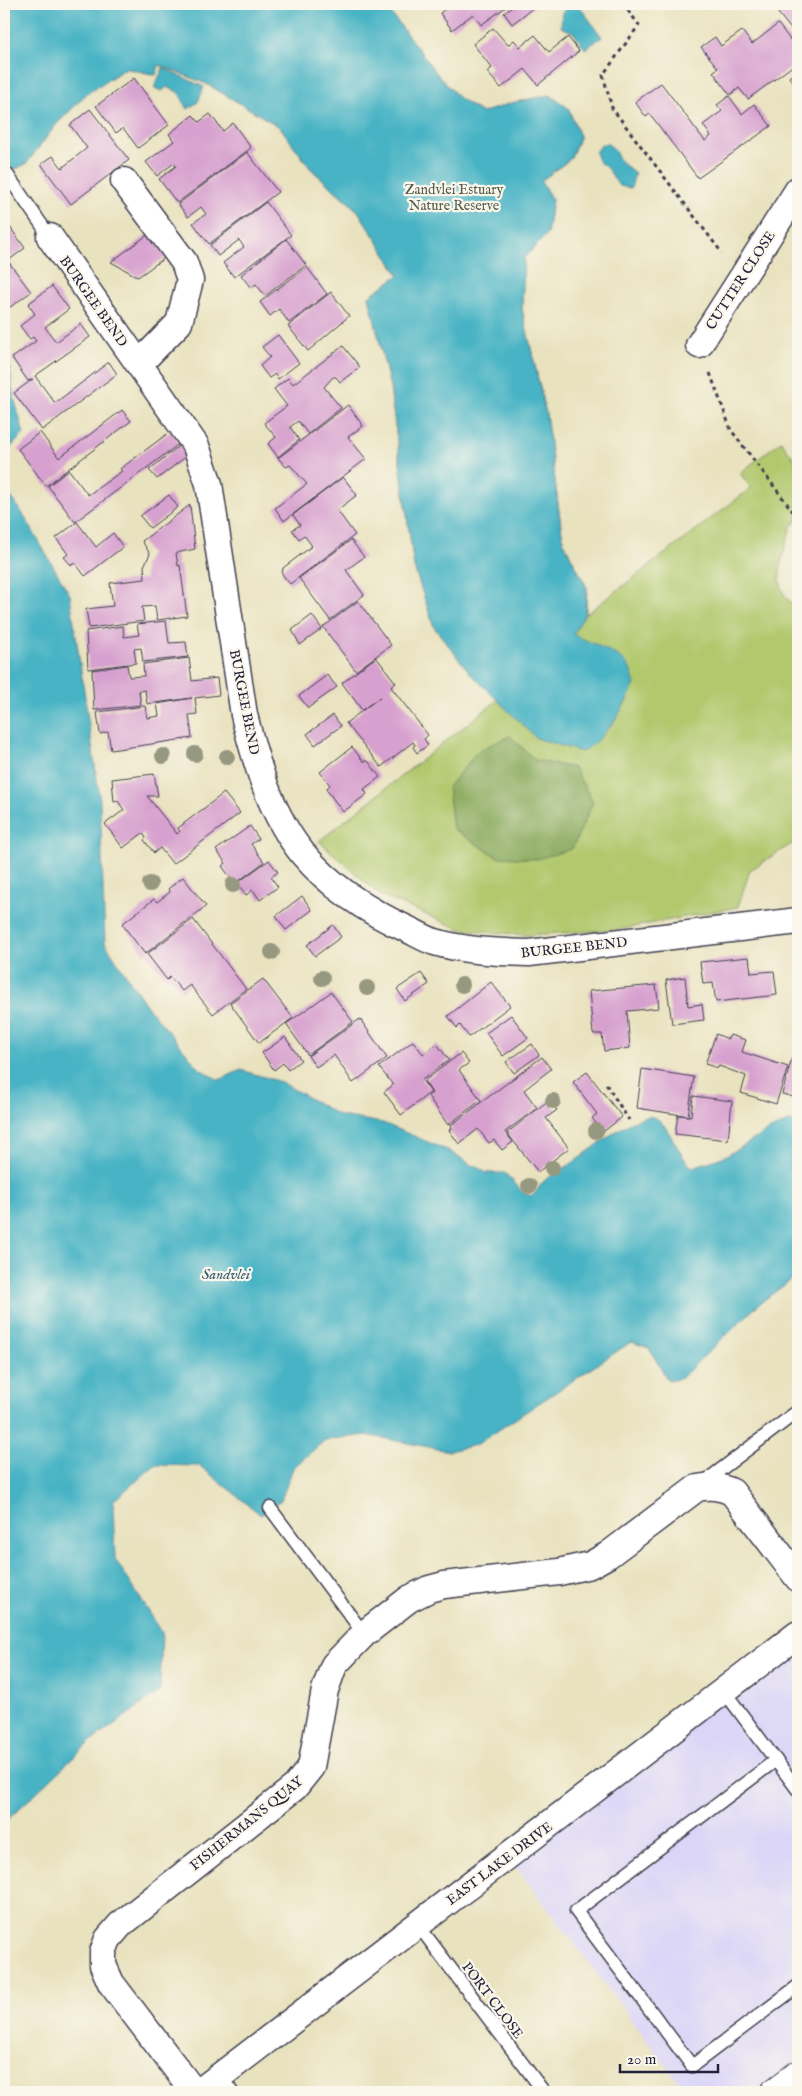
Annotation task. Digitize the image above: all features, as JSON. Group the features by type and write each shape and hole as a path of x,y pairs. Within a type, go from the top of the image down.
{"main road":[{"path":"776,2092 798,2075"}],"street":[{"path":"124,181 184,262 190,280 179,324 139,364"},
{"name":"CUTTER CLOSE","path":"699,345 798,190"},
{"name":"BURGEE BEND","path":"50,237 187,431 204,464 209,484 244,715 264,782 276,809 303,854 342,892 371,912 434,942 489,951 529,953 798,921"},
{"path":"697,1488 709,1486 732,1492 798,1578"},
{"name":"FISHERMANS QUAY","path":"194,2092 110,1983 104,1965 103,1952 108,1939 133,1913 295,1787 305,1776 311,1767 315,1754 329,1677 334,1665 364,1634 409,1599 429,1589 444,1585 559,1572 590,1565 608,1555 697,1488"},
{"name":"EAST LAKE DRIVE","path":"199,2092 226,2084 418,1925 724,1691 797,1638"}],"lane":[{"path":"6,173 50,237"},
{"path":"697,1488 798,1411"},
{"path":"270,1508 364,1634"},
{"path":"724,1691 798,1790"},
{"path":"776,1760 576,1911 692,2066 798,1986"},
{"name":"PORT CLOSE","path":"418,1925 544,2092"}],"path":[{"path":"623,4 639,25 603,75 612,108 741,278"},
{"path":"699,345 732,430 798,518"},
{"path":"606,1084 629,1120"}],"shaded area":[{"path":"798,1634 798,2075 775,2092 686,2092 508,1856"}],"green space":[{"path":"4,4 384,4 437,74 459,98 482,113 511,103 550,95 568,108 580,136 570,159 541,181 552,200 547,234 524,258 522,309 546,414 563,541 587,588 586,614 751,488 740,473 781,441 798,464 798,520 791,526 782,560 780,581 783,591 789,600 798,608 798,840 750,870 738,907 617,930 524,935 460,929 380,895 319,841 499,699 471,674 434,627 414,567 390,387 369,296 399,275 358,211 311,169 280,127 207,84 159,65 156,75 126,68 86,94 55,126 26,164 4,174"},
{"path":"510,736 535,760 574,768 593,802 572,849 537,859 497,857 453,829 448,787 479,750"}],"water":[{"name":"Zandvlei Estuary Nature Reserve","path":"4,4 384,4 437,74 459,98 482,113 511,103 550,95 568,108 580,136 570,159 541,181 552,200 547,234 524,258 522,309 546,414 563,541 587,588 585,614 573,634 610,651 623,660 629,667 635,684 613,722 591,745 582,752 536,738 471,674 434,627 414,567 390,387 369,296 399,275 358,211 311,169 280,127 207,84 159,65 156,75 126,68 86,94 55,126 26,164 4,174"},
{"path":"578,4 602,37 585,49 573,32 561,27 562,12"},
{"path":"163,68 204,87 198,102 188,109 178,92 167,87 162,91 154,88"},
{"path":"606,143 613,148 621,162 635,173 631,188 619,186 607,168 598,161 595,152 601,145"},
{"path":"4,320 13,393 24,434 4,454"},
{"name":"Sandvlei","path":"4,488 20,509 70,595 100,800 105,943 146,1005 200,1069 219,1080 241,1070 281,1082 340,1116 383,1123 447,1150 473,1166 476,1165 486,1173 505,1173 523,1192 531,1196 551,1176 628,1124 646,1117 653,1117 660,1121 685,1160 693,1167 727,1155 783,1124 798,1121 798,1275 760,1303 681,1378 668,1381 649,1348 631,1342 476,1445 449,1451 366,1435 325,1440 293,1468 281,1500 261,1515 200,1466 155,1465 113,1501 115,1559 162,1632 160,1691 90,1742 4,1823"}],"building":[{"path":"452,4 510,4 481,25 473,14 452,30 440,13"},
{"path":"516,4 538,4 512,24 504,13"},
{"path":"779,4 798,4 796,8 798,10 798,38 774,8"},
{"path":"778,24 798,50 798,62 748,99 739,88 730,95 713,72 718,68 701,47 715,37 721,46 742,31 752,44"},
{"path":"493,28 508,45 514,40 520,47 535,35 549,52 568,37 579,51 538,85 525,69 501,88 487,72 492,68 473,44"},
{"path":"798,70 798,89 789,77"},
{"path":"134,78 169,125 138,148 123,128 116,133 96,106"},
{"path":"661,83 705,141 711,136 703,125 722,111 717,105 729,96 742,114 754,104 771,126 698,178 650,114 646,117 635,102"},
{"path":"90,109 129,160 71,204 41,164 53,156 62,168 87,148 70,125"},
{"path":"210,114 223,131 233,123 251,148 177,203 159,179 176,166 174,163 157,176 146,162 174,141 169,134 193,115 199,122"},
{"path":"247,152 278,192 209,244 193,223 206,214 201,207 188,217 178,204"},
{"path":"266,202 291,235 234,277 223,263 244,247 239,240 218,256 210,245"},
{"path":"7,223 25,248 8,261 31,292 9,308 4,301 4,226"},
{"path":"150,233 167,256 138,277 111,262"},
{"path":"286,239 306,265 265,296 256,284 251,288 241,275"},
{"path":"307,267 327,294 289,323 279,309 270,316 260,302"},
{"path":"52,286 69,309 45,327 56,342 81,324 90,337 35,376 55,403 109,362 117,374 42,430 14,393 33,379 28,381 12,358 36,341 33,337 30,339 20,326 35,314 28,304"},
{"path":"331,292 349,316 308,351 288,326"},
{"path":"278,335 299,363 278,379 275,374 269,378 260,366 270,357 262,347"},
{"path":"343,346 360,367 340,382 336,377 333,377 324,387 341,408 308,434 298,421 290,427 299,440 278,457 268,444 276,437 264,423 287,406 274,389 288,378 293,384"},
{"path":"348,405 363,426 348,437 366,459 284,521 275,508 307,484 290,465 286,467 278,458"},
{"path":"122,410 131,421 46,486 18,449 40,432 59,458"},
{"path":"171,431 180,443 75,522 48,486 69,470 88,495 122,471 120,469"},
{"path":"180,445 188,455 157,479 149,470"},
{"path":"343,477 357,495 337,510 355,535 290,584 282,574 283,568 312,546 304,535 299,539 292,530 300,525 293,515"},
{"path":"169,495 178,507 150,528 140,516"},
{"path":"190,505 195,549 176,553 178,566 180,565 187,616 157,620 155,606 142,607 144,621 89,628 86,609 113,606 110,583 145,579 144,566 150,554 142,541"},
{"path":"77,522 96,547 113,533 123,547 85,576 75,563 71,565 64,557 68,554 56,538"},
{"path":"351,540 364,557 346,570 364,595 330,620 299,578"},
{"path":"358,601 391,645 356,671 323,627"},
{"path":"312,615 322,629 300,645 292,630"},
{"path":"166,621 169,643 186,642 188,657 143,662 141,648 134,649 136,663 88,669 86,631 123,626 124,637 139,635 137,624"},
{"path":"376,657 396,683 391,687 428,735 424,739 428,745 417,753 413,747 415,745 413,742 381,767 346,723 380,697 362,710 342,683"},
{"path":"189,658 192,681 217,678 219,695 195,698 197,714 189,715 192,738 111,750 108,732 100,734 97,712 145,706 147,718 159,716 157,704 192,698 147,704 145,690 139,691 141,705 94,710 92,670 127,665 129,677 144,676 143,664"},
{"path":"327,675 337,687 308,708 299,696"},
{"path":"333,715 341,726 315,745 307,734"},
{"path":"352,747 363,761 368,761 380,777 364,789 367,794 343,812 326,789 330,785 320,772"},
{"path":"154,774 158,796 147,796 177,834 180,831 178,828 224,793 240,813 173,864 160,848 154,853 144,840 146,838 143,833 123,848 105,824 124,810 118,801 114,802 112,779"},
{"path":"250,826 259,839 251,844 264,862 235,884 222,866 226,863 216,850"},
{"path":"269,860 278,872 271,877 278,887 260,900 253,890 246,895 237,883"},
{"path":"183,877 206,906 145,954 122,924 154,899 157,902 170,892 168,889"},
{"path":"302,896 312,910 286,930 276,916"},
{"path":"193,919 246,989 213,1014 190,985 182,991 170,977 167,980 147,954"},
{"path":"333,925 341,937 315,956 307,945"},
{"path":"749,957 751,973 774,971 777,995 716,1002 713,983 703,984 700,962"},
{"path":"421,973 429,984 405,1001 397,989"},
{"path":"685,977 688,1006 702,1004 704,1020 672,1024 666,980"},
{"path":"263,979 293,1018 259,1043 230,1003"},
{"path":"491,982 510,1006 469,1037 460,1025 457,1028 448,1016"},
{"path":"656,985 659,1008 627,1011 630,1048 604,1051 602,1034 593,1034 589,991"},
{"path":"331,992 353,1022 308,1055 286,1024"},
{"path":"511,1015 528,1038 503,1056 486,1033"},
{"path":"360,1019 387,1058 353,1083 334,1055 316,1067 308,1056"},
{"path":"716,1034 728,1039 730,1035 746,1040 742,1052 788,1067 776,1104 741,1093 746,1076 719,1066 718,1068 705,1064"},
{"path":"285,1037 301,1060 288,1070 283,1063 274,1070 262,1053"},
{"path":"413,1041 423,1054 437,1044 449,1060 422,1080 431,1092 401,1115 384,1092 393,1085 379,1067"},
{"path":"532,1044 539,1055 514,1073 506,1062"},
{"path":"461,1053 469,1063 459,1070 481,1100 448,1125 428,1096 432,1093 424,1081"},
{"path":"542,1057 551,1069 524,1090 537,1108 505,1132 513,1142 502,1150 494,1140 489,1143 478,1129 459,1144 449,1130 452,1128 451,1125"},
{"path":"792,1058 798,1060 798,1098 782,1094"},
{"path":"642,1069 694,1077 688,1116 637,1108"},
{"path":"587,1072 622,1117 603,1132 592,1118 597,1114 573,1082"},
{"path":"693,1096 732,1101 728,1140 675,1134 678,1115 691,1116"},
{"path":"549,1100 557,1110 546,1118 569,1148 538,1172 507,1133"}]}
